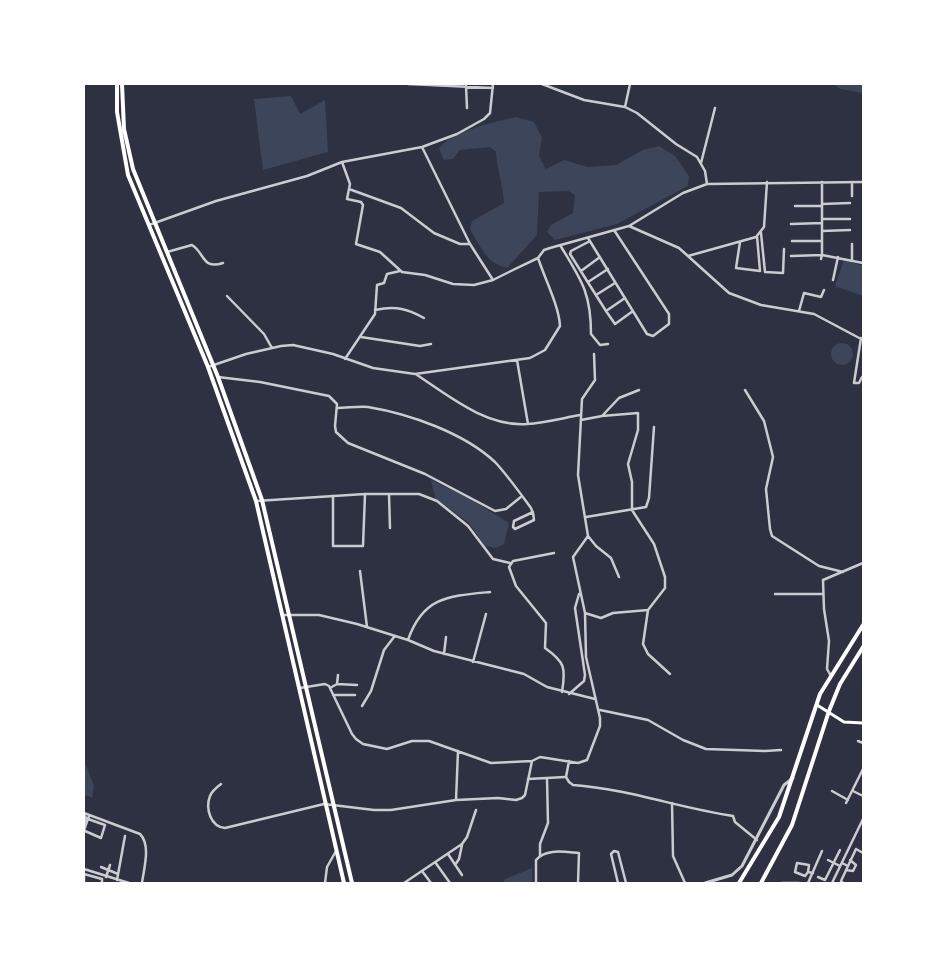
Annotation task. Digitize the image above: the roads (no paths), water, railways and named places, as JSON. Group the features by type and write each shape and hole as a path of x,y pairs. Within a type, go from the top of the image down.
{"main road":[{"path":"117,84 117,112 128,175 166,252 218,377 262,500 352,883"},
{"path":"122,84 124,129 131,149 134,172 151,224 208,367 256,502 300,688 324,804 344,883"},
{"path":"128,175 134,172"},
{"path":"232,435 238,434"},
{"path":"264,535 270,533"},
{"path":"739,883 779,817 820,694 863,626"},
{"path":"761,883 792,824 802,799 822,725 840,684 863,647"},
{"path":"817,705 844,722 863,724"},
{"path":"811,721 822,725"},
{"path":"308,726 315,725"},
{"path":"319,778 326,776"}],"street":[{"path":"408,84 493,88"},
{"path":"151,224 244,192 307,176 342,162 422,147 457,134 484,119 490,113 494,84"},
{"path":"542,84 584,100 625,107 649,121 701,162"},
{"path":"548,84 551,87"},
{"path":"625,107 630,84"},
{"path":"466,86 467,108"},
{"path":"707,184 701,162 715,108"},
{"path":"422,147 470,244 494,280"},
{"path":"342,162 350,189 347,199 361,202 363,205 356,244 376,249 400,271"},
{"path":"767,182 764,226 761,233 765,272 783,273 784,249"},
{"path":"822,182 822,260"},
{"path":"852,182 852,196"},
{"path":"633,311 616,324 580,271 570,252 589,240 629,226 684,193 707,184 863,182"},
{"path":"350,189 402,208 434,233 460,244 470,244"},
{"path":"795,206 850,203"},
{"path":"791,224 850,219"},
{"path":"629,226 679,248 730,293 761,305 799,311 830,321 862,339 854,383 859,383 862,377"},
{"path":"589,240 647,334 653,336 669,324 669,314 614,230"},
{"path":"822,231 850,230"},
{"path":"688,256 757,236 761,233"},
{"path":"740,241 736,268 760,271 757,236"},
{"path":"345,359 361,337 375,310 377,285 384,283 388,274 400,271 453,284 474,285 494,280 538,258 544,250 589,240"},
{"path":"792,241 822,241"},
{"path":"852,244 852,260"},
{"path":"166,252 192,245 208,263 215,265 223,263"},
{"path":"560,245 586,291 591,309 591,334 600,345 608,344"},
{"path":"791,256 822,254 863,263"},
{"path":"580,271 600,257"},
{"path":"208,367 246,354 293,345 373,368 415,374 530,358 545,350 560,326 558,309 549,291 538,258"},
{"path":"833,280 838,258"},
{"path":"588,282 608,269"},
{"path":"596,295 615,283"},
{"path":"799,311 804,293 821,297 824,290"},
{"path":"227,296 264,334 272,348"},
{"path":"606,310 625,298"},
{"path":"375,310 392,307 409,309 424,318"},
{"path":"361,337 420,346 431,344"},
{"path":"594,354 596,380 584,395 580,415 578,475 588,536 596,546 611,558 619,577"},
{"path":"517,360 528,424"},
{"path":"415,374 476,412 498,421 528,424 580,415"},
{"path":"218,377 260,382 329,396 334,399 338,408 336,432 348,442 425,474 495,511 506,509 522,496"},
{"path":"602,416 619,398 639,390"},
{"path":"745,390 764,421 772,457 766,489 772,536 819,566 843,572"},
{"path":"338,408 367,407 411,418 444,429 483,452 496,464 522,496 533,512 534,520 515,529 512,527 514,521 533,512"},
{"path":"581,420 638,413 638,430 628,464 632,482 632,510 654,544 665,577 665,588 648,610 643,639 644,649 670,674"},
{"path":"586,517 646,507 649,503 654,427"},
{"path":"333,496 333,546 364,546 365,494"},
{"path":"256,502 262,500 365,494 419,494 437,501 468,526 493,559 510,563 554,553"},
{"path":"389,494 390,528"},
{"path":"300,688 325,684 330,688 356,739 364,744 387,749 412,741 429,741 491,763 532,761 540,757 583,763 587,760 600,726 600,710 595,699 586,657 585,613 579,593 574,554 588,536"},
{"path":"510,563 512,578 516,586 546,623 545,648 560,658 564,673 562,692"},
{"path":"831,677 827,669 829,641 823,580 863,563"},
{"path":"360,571 367,627"},
{"path":"408,640 420,614 438,601 464,594 490,592"},
{"path":"569,694 584,680 585,676 575,608 579,593"},
{"path":"774,594 823,594"},
{"path":"585,613 601,618 613,613 648,610"},
{"path":"283,615 319,614 408,640 420,647 524,674 547,687 562,692 595,699"},
{"path":"473,662 486,614"},
{"path":"362,706 371,691 384,650 394,637"},
{"path":"444,654 446,637"},
{"path":"337,684 338,675"},
{"path":"330,688 337,684 357,685"},
{"path":"333,695 356,695"},
{"path":"600,710 648,720 660,725 670,733 706,748 781,750"},
{"path":"858,741 863,743"},
{"path":"456,800 458,751"},
{"path":"221,784 210,797 209,806 212,821 219,828 225,828 332,803 374,810 391,810 456,800 522,798 532,761"},
{"path":"569,761 566,777 573,785 608,788 708,812 733,816 735,822 757,840"},
{"path":"832,792 847,801 863,769"},
{"path":"528,779 547,779 552,776 566,777"},
{"path":"705,883 732,875 742,866 784,785 793,778"},
{"path":"540,856 540,844 548,822 547,779"},
{"path":"853,791 863,796"},
{"path":"672,803 673,856 684,883"},
{"path":"404,883 462,844 467,837 476,810"},
{"path":"84,814 105,825 101,838 85,832 89,817"},
{"path":"84,814 86,818 84,825"},
{"path":"89,817 140,834 145,838 142,883"},
{"path":"832,883 863,819"},
{"path":"117,880 125,836"},
{"path":"455,865 459,858 462,844"},
{"path":"818,877 826,880 840,850"},
{"path":"843,883 841,881 856,850 863,852"},
{"path":"325,883 327,867 336,851"},
{"path":"618,883 611,854 614,851 618,852 626,883"},
{"path":"808,883 822,851"},
{"path":"536,883 536,860 540,856 560,852 579,853 578,883"},
{"path":"448,854 462,875"},
{"path":"828,860 848,866"},
{"path":"846,870 853,872 856,865 850,860"},
{"path":"435,862 450,883"},
{"path":"796,863 809,865 808,872 806,876 795,872 796,863"},
{"path":"106,877 110,864"},
{"path":"101,867 118,874"},
{"path":"84,869 129,883"},
{"path":"422,871 431,883"},
{"path":"808,872 813,873"},
{"path":"84,883 84,874 102,880 102,883"},
{"path":"782,883 799,883"}]}
